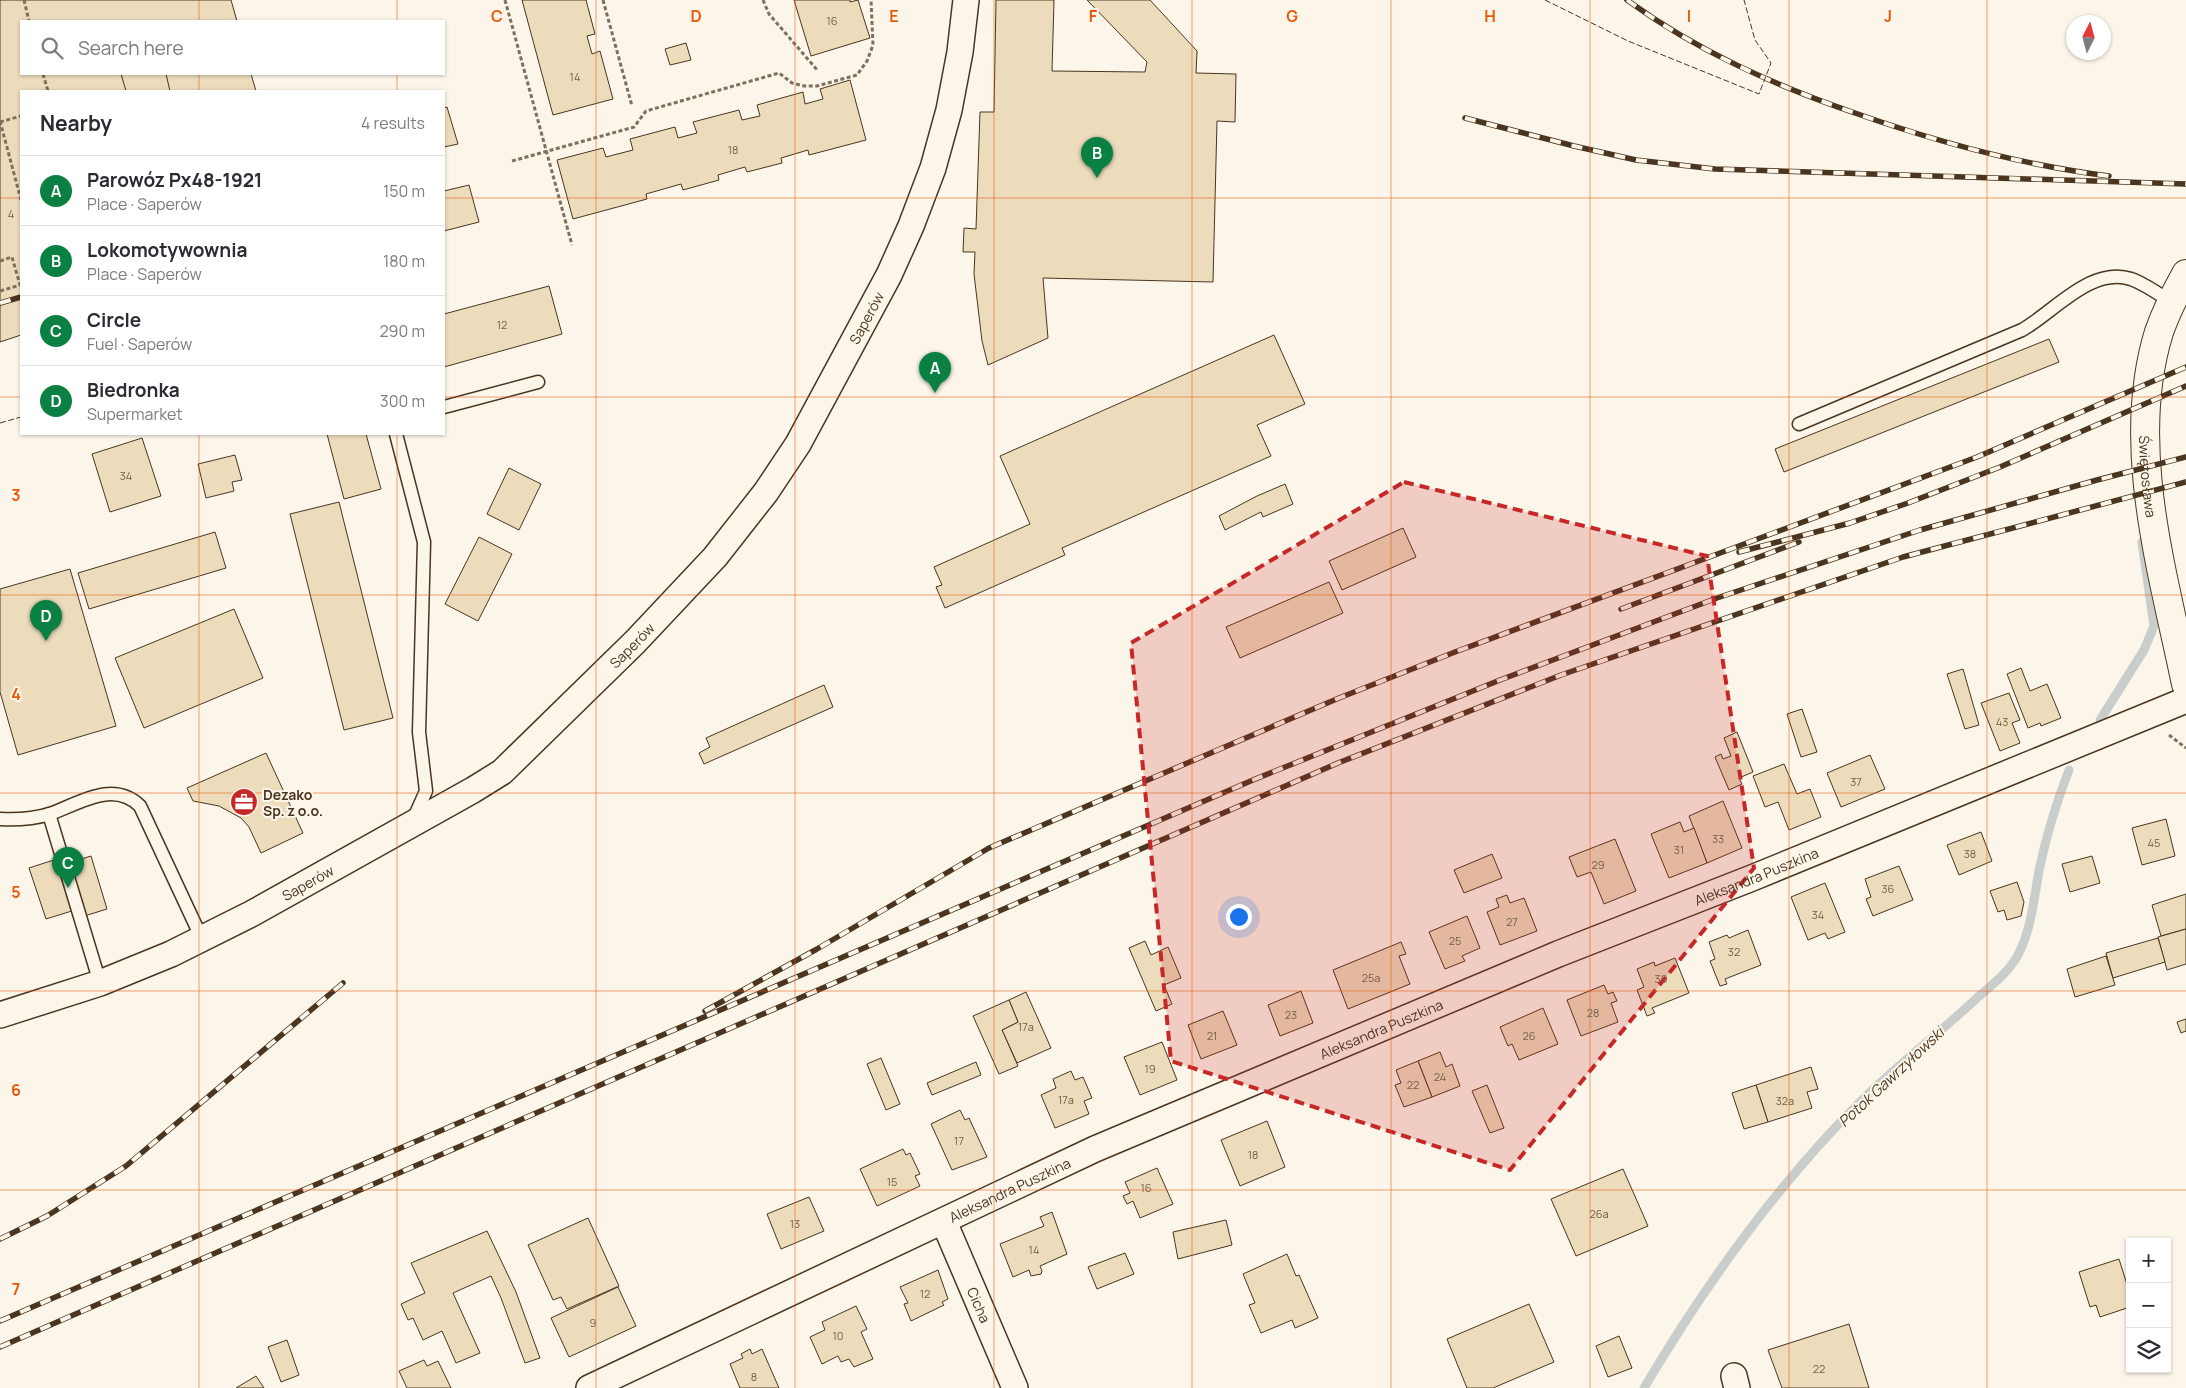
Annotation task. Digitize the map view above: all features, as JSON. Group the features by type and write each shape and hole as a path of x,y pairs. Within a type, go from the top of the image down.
{"street":[{"name":"Saperów","path":"0,1015 100,983 162,958 202,939 380,843 502,772 635,642 714,557 782,468 798,444 856,341 889,276 911,226 933,168 949,110 960,52 966,0"},
{"name":"Świętosława","path":"2186,274 2160,332 2150,372 2144,419 2150,500 2186,684"},
{"name":"Aleksandra Puszkina","path":"589,1388 944,1222 1095,1149 1558,954 1752,878 2186,700"},
{"name":"Cicha","path":"944,1222 1015,1388"}],"lane":[{"path":"1799,424 2022,330 2039,320 2081,288 2099,280 2113,276 2133,280 2172,302"},
{"path":"445,407 538,382"},
{"path":"396,435 424,542 419,732 426,791 411,824"},
{"path":"0,819 25,820 49,814 99,794 130,797 140,806 202,939"},
{"path":"49,814 100,983"}],"path":[{"path":"24,0 29,20"},
{"path":"505,0 572,245"},
{"path":"604,0 632,106"},
{"path":"764,0 769,14 818,71"},
{"path":"512,161 634,127 646,111 779,73 792,83 804,86 817,86 857,75 867,61 873,45 871,0"},
{"path":"43,75 48,90"},
{"path":"20,116 0,121 20,196"},
{"path":"0,260 12,257 19,273 20,285 0,290"},
{"path":"2163,732 2174,737 2186,748"}],"highlighted area":[{"path":"1404,482 1707,556 1754,868 1510,1170 1171,1061 1131,643"}],"building":[{"path":"0,0 231,0 237,20 20,20 20,75 251,75 256,90 20,90 20,335 0,342"},
{"path":"522,0 586,0 595,34 587,36 592,54 600,51 613,99 553,115"},
{"path":"794,0 850,0 850,2 858,0 870,38 811,56"},
{"path":"996,0 1054,0 1052,71 1145,72 1147,62 1087,0 1150,0 1197,51 1196,73 1236,74 1235,122 1217,121 1213,282 1043,278 1048,338 988,365 982,341 974,274 975,252 963,252 964,228 976,229 980,112 994,112"},
{"path":"686,43 691,60 670,65 665,49"},
{"path":"121,75 166,75 170,90 126,90"},
{"path":"850,80 866,140 809,155 808,150 781,158 782,163 747,172 745,167 718,175 719,180 683,190 681,184 646,194 647,199 573,219 557,160 603,148 606,157 633,150 630,139 675,127 678,138 697,133 693,122 739,110 742,120 760,116 757,105 803,92 805,104 823,99 820,89"},
{"path":"447,107 458,144 445,147 445,108"},
{"path":"469,185 479,222 445,231 445,191"},
{"path":"549,286 562,334 445,367 445,314"},
{"path":"1274,335 1305,404 1257,425 1271,456 1062,548 1065,555 945,608 936,587 942,585 934,567 1030,524 1000,456"},
{"path":"2049,339 2059,362 1784,472 1775,449"},
{"path":"327,435 366,435 381,489 344,499"},
{"path":"142,438 161,496 110,512 92,454"},
{"path":"235,455 242,480 232,482 234,491 206,498 198,464"},
{"path":"509,468 541,484 519,530 487,514"},
{"path":"1285,484 1293,504 1263,517 1261,512 1225,530 1219,516"},
{"path":"339,502 393,718 344,730 290,514"},
{"path":"1403,528 1416,557 1342,590 1329,561"},
{"path":"215,532 226,568 89,609 78,573"},
{"path":"479,537 512,554 478,621 445,604"},
{"path":"70,569 116,726 18,755 0,692 0,589"},
{"path":"1329,582 1343,613 1240,658 1226,627"},
{"path":"234,609 263,678 144,728 115,658"},
{"path":"2021,668 2030,691 2047,684 2061,718 2041,726 2040,723 2028,728 2007,674"},
{"path":"1963,669 1979,725 1965,729 1947,674"},
{"path":"824,685 833,707 704,764 699,753 710,747 706,738"},
{"path":"2009,693 2020,720 2012,723 2020,743 2000,751 1981,703"},
{"path":"1802,709 1817,752 1801,757 1787,714"},
{"path":"1737,732 1753,772 1739,778 1742,784 1729,790 1715,757 1721,754 1723,759 1731,756 1724,738"},
{"name":"Dezako Sp. z o.o.","path":"266,753 303,833 261,853 249,827 241,818 219,806 193,801 187,788"},
{"path":"1870,755 1885,789 1841,807 1827,773"},
{"path":"1784,764 1797,794 1810,789 1821,817 1789,830 1778,802 1765,807 1753,776"},
{"path":"1723,801 1742,848 1707,863 1689,816"},
{"path":"2166,819 2175,856 2142,865 2132,828"},
{"path":"1680,822 1684,832 1694,828 1707,863 1669,878 1651,834"},
{"path":"1981,832 1992,861 1959,875 1947,845"},
{"path":"1615,839 1636,891 1604,904 1591,872 1577,877 1569,857"},
{"path":"1492,854 1502,878 1464,893 1454,870"},
{"path":"91,856 107,909 78,918 75,910 46,919 29,868 60,858 62,865"},
{"path":"2092,856 2100,883 2070,892 2062,864"},
{"path":"1899,866 1913,900 1873,916 1866,899 1871,897 1865,879"},
{"path":"2017,882 2024,902 2021,916 2007,920 2004,910 1998,912 1990,891"},
{"path":"1825,883 1845,932 1828,939 1825,933 1808,940 1791,897"},
{"path":"2186,894 2186,929 2161,936 2152,905"},
{"path":"1507,895 1510,903 1524,898 1537,931 1500,945 1487,912 1499,907 1496,899"},
{"path":"1467,916 1480,948 1462,956 1465,961 1445,969 1429,932"},
{"path":"2186,929 2186,964 2167,970 2158,937"},
{"path":"1748,930 1761,965 1725,979 1727,984 1720,986 1710,961 1715,959 1709,942 1727,935 1729,938"},
{"path":"2158,938 2165,962 2113,978 2106,953"},
{"path":"1145,941 1151,955 1168,947 1181,978 1164,985 1172,1004 1156,1011 1129,948"},
{"path":"1401,942 1406,954 1399,956 1410,984 1348,1009 1333,970"},
{"path":"2106,956 2115,985 2075,997 2067,969"},
{"path":"1675,958 1689,993 1652,1008 1655,1013 1647,1016 1637,990 1644,987 1637,969 1654,962 1655,966"},
{"path":"1604,985 1608,994 1613,992 1617,1001 1611,1003 1618,1022 1581,1036 1567,1000"},
{"path":"1301,991 1313,1023 1280,1036 1268,1005"},
{"path":"1026,992 1051,1048 1017,1063 1002,1030 1018,1022 1009,1000"},
{"path":"1009,1000 1018,1022 1002,1030 1018,1066 999,1074 973,1016"},
{"path":"1543,1008 1558,1044 1519,1060 1512,1044 1508,1046 1500,1027"},
{"path":"1223,1011 1237,1045 1201,1059 1188,1025"},
{"path":"2186,1019 2186,1031 2181,1033 2177,1022"},
{"path":"1162,1042 1177,1080 1140,1095 1124,1057"},
{"path":"1440,1052 1446,1067 1452,1064 1460,1086 1432,1097 1418,1061"},
{"path":"881,1058 900,1104 886,1110 867,1064"},
{"path":"1418,1061 1432,1097 1404,1107 1395,1085 1401,1083 1396,1070"},
{"path":"976,1062 981,1075 932,1095 927,1083"},
{"path":"1811,1067 1818,1089 1807,1092 1812,1108 1768,1122 1756,1085"},
{"path":"1071,1071 1075,1080 1083,1077 1092,1098 1084,1101 1089,1114 1055,1128 1041,1095 1056,1088 1053,1079"},
{"path":"1487,1085 1504,1128 1490,1133 1472,1091"},
{"path":"1756,1085 1768,1122 1744,1129 1732,1093"},
{"path":"960,1110 965,1120 969,1118 987,1157 952,1170 931,1124"},
{"path":"1267,1121 1285,1167 1240,1186 1221,1140"},
{"path":"903,1149 906,1155 910,1153 920,1174 915,1176 920,1186 877,1206 860,1169"},
{"path":"1157,1168 1173,1204 1140,1218 1133,1201 1127,1204 1123,1196 1130,1193 1125,1182"},
{"path":"1623,1169 1648,1226 1576,1256 1551,1199"},
{"path":"809,1197 824,1231 781,1249 767,1214"},
{"path":"1052,1212 1067,1254 1040,1266 1041,1274 1031,1276 1029,1270 1013,1277 1000,1244 1044,1226 1040,1217"},
{"path":"588,1218 619,1286 567,1309 561,1297 553,1300 528,1245"},
{"path":"1226,1220 1232,1245 1178,1259 1173,1232"},
{"path":"487,1231 516,1292 540,1358 525,1363 491,1276 453,1293 480,1353 456,1363 442,1331 423,1340 413,1318 408,1320 401,1304 425,1293 411,1263"},
{"path":"1125,1253 1134,1274 1097,1289 1088,1267"},
{"path":"1287,1254 1296,1276 1299,1275 1318,1318 1295,1328 1292,1320 1261,1333 1249,1305 1255,1303 1243,1274"},
{"path":"2119,1259 2126,1281 2126,1308 2100,1317 2096,1305 2090,1307 2079,1272"},
{"path":"938,1270 948,1299 942,1302 944,1305 911,1321 904,1304 908,1303 900,1287"},
{"path":"618,1287 636,1326 569,1357 551,1318"},
{"path":"1529,1304 1554,1362 1493,1388 1467,1388 1447,1339"},
{"path":"856,1306 867,1329 861,1332 873,1359 854,1367 849,1359 841,1362 838,1356 822,1364 810,1337 825,1330 822,1322"},
{"path":"1849,1324 1869,1388 1782,1388 1768,1350"},
{"path":"1619,1336 1632,1368 1608,1377 1596,1346"},
{"path":"287,1340 299,1375 281,1382 268,1347"},
{"path":"750,1349 752,1354 762,1349 779,1388 740,1388 730,1364 743,1358 741,1354"},
{"path":"424,1360 427,1366 438,1361 451,1388 407,1388 399,1371"},
{"path":"256,1376 264,1388 236,1388"}],"waterway":[{"name":"Potok Gawrzyłowski","path":"2100,720 2144,650 2154,626 2142,542"},
{"name":"Potok Gawrzyłowski","path":"1644,1388 1692,1312 1743,1238 1799,1168 1874,1088 1994,983 2014,961 2023,945 2032,912 2046,841 2056,805 2069,770"}],"railway":[{"path":"1627,0 1709,51 1795,91 1825,102 1886,124 1948,143 2044,166 2109,176"},
{"path":"1465,118 1636,160 1715,169 2186,184"},
{"path":"0,303 20,297"},
{"path":"705,1011 817,949 989,848 1339,698 1455,652 1977,457 2186,367"},
{"path":"1739,552 1850,523 1908,503 2000,467 2186,386"},
{"path":"0,1321 1253,780 1500,680 1717,598 1920,530 2186,457"},
{"path":"0,1347 1338,763 1561,675 1903,557 2186,482"},
{"path":"1621,609 1799,542"},
{"path":"0,1239 47,1216 126,1166 343,983"}],"fence":[{"path":"1545,0 1628,41 1759,94 1771,63 1755,40 1744,0"},
{"path":"0,423 20,417"}],"place":[{"name":"Lokomotywownia","path":"1097,178"},
{"name":"Parowóz Px48-1921","path":"935,393"},
{"name":"Biedronka","path":"46,641"},
{"name":"Dezako Sp. z o.o.","path":"244,802"},
{"name":"Circle","path":"68,888"}]}
